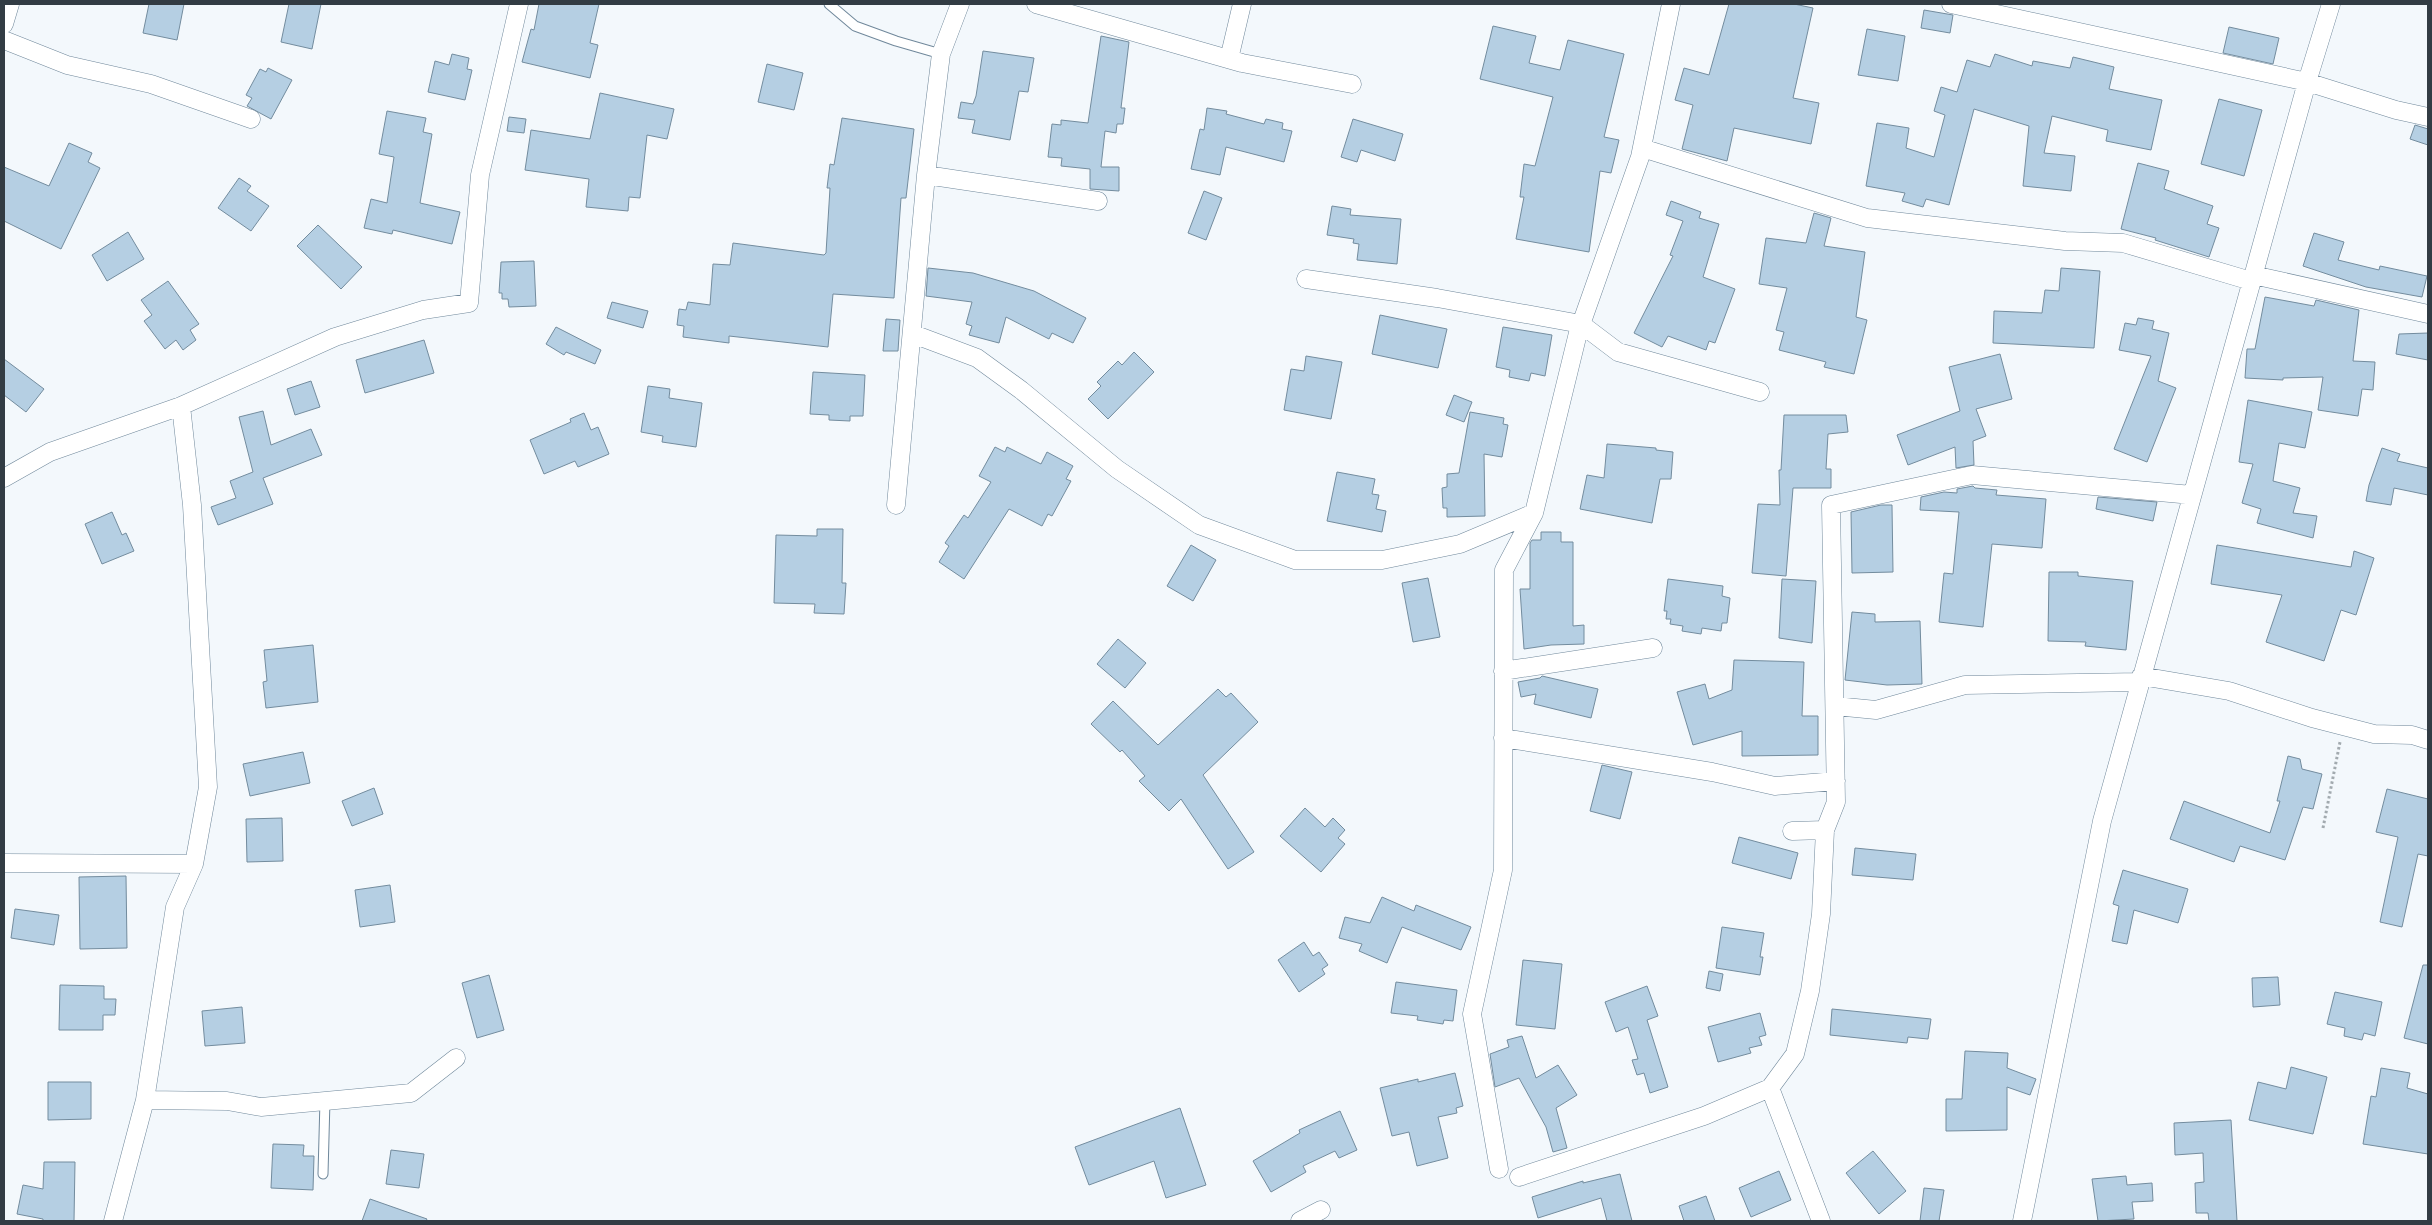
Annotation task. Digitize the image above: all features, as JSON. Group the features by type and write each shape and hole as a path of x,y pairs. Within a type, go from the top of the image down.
{"street":[{"path":"4,24 10,4"},
{"path":"4,478 50,452 181,406 335,337 423,310 469,303 480,175 519,4"},
{"path":"896,505 926,175 942,54 960,4"},
{"path":"1036,4 1230,59 1352,84"},
{"path":"1230,59 1242,4"},
{"path":"1499,1169 1472,1014 1503,870 1504,570 1534,513 1581,324 1642,148 1671,4"},
{"path":"1951,4 2307,82 2396,110 2428,117"},
{"path":"2022,1221 2102,820 2307,82 2331,4"},
{"path":"4,40 68,65 151,84 250,119"},
{"path":"1642,148 1867,218 2065,241 2123,243 2252,278 2428,314"},
{"path":"926,175 1098,201"},
{"path":"1306,279 1437,298 1581,324 1618,352 1760,392"},
{"path":"913,334 977,358 1021,390 1116,469 1199,524 1294,560 1382,560 1460,544 1534,513"},
{"path":"113,1221 145,1100 175,907 194,864 208,786 192,505 181,406"},
{"path":"1519,1176 1704,1116 1770,1088 1795,1054 1810,990 1821,914 1825,830 1836,802 1831,505 1972,475 2192,495"},
{"path":"1503,671 1653,648"},
{"path":"1835,706 1876,710 1965,685 2140,679 2229,691 2312,718 2374,734 2412,735 2428,740"},
{"path":"1503,738 1702,770 1775,786 1836,781"},
{"path":"1792,831 1825,830"},
{"path":"4,863 194,864"},
{"path":"145,1100 227,1101 261,1107 411,1093 456,1058"},
{"path":"1770,1088 1821,1221"},
{"path":"1300,1221 1321,1210"}],"lane":[{"path":"829,4 855,26 896,41 942,54"},
{"path":"323,1174 325,1100"}],"path":[{"path":"2323,828 2343,726"}],"building":[{"path":"149,4 184,4 177,40 143,33"},
{"path":"289,4 321,4 312,49 281,42"},
{"path":"539,4 599,4 590,43 598,45 590,78 522,62 531,29 534,30"},
{"path":"1729,4 1794,4 1813,8 1793,98 1819,103 1811,144 1734,128 1727,161 1682,149 1693,105 1675,100 1684,68 1709,75"},
{"path":"1924,10 1953,15 1950,33 1921,28"},
{"path":"1493,26 1536,36 1529,63 1560,70 1568,40 1624,54 1604,137 1619,140 1611,173 1600,171 1589,252 1516,239 1524,197 1520,197 1524,164 1535,166 1553,97 1480,79"},
{"path":"2229,27 2279,38 2273,64 2223,53"},
{"path":"1867,29 1905,36 1898,81 1858,75"},
{"path":"1101,36 1129,42 1121,108 1125,108 1123,124 1117,124 1116,133 1105,131 1101,167 1119,167 1119,191 1090,189 1090,169 1061,166 1062,158 1048,157 1052,124 1061,125 1061,120 1088,123"},
{"path":"983,51 1034,58 1028,92 1019,91 1010,140 972,133 975,120 958,118 961,102 973,104 976,96"},
{"path":"452,54 469,58 467,69 472,70 465,100 428,92 435,61 449,65"},
{"path":"1995,54 2032,66 2033,61 2070,68 2073,57 2114,67 2109,89 2162,100 2151,150 2106,141 2108,130 2052,116 2044,153 2075,156 2071,191 2023,186 2029,126 1974,109 1949,205 1926,199 1923,207 1902,201 1905,193 1866,186 1877,123 1909,128 1906,148 1934,157 1945,115 1934,111 1941,87 1957,92 1967,60 1990,67"},
{"path":"767,64 803,73 794,110 758,102"},
{"path":"268,68 292,80 271,119 247,106 252,98 246,95 260,69 266,72"},
{"path":"600,93 674,109 667,139 647,135 640,198 629,197 628,211 586,207 589,179 525,170 531,130 590,139"},
{"path":"2219,99 2262,110 2244,176 2201,164"},
{"path":"1207,108 1227,111 1226,114 1264,124 1266,119 1283,123 1282,129 1292,131 1284,162 1226,147 1220,175 1191,169 1200,129 1204,130"},
{"path":"387,111 426,118 423,132 432,134 420,203 460,212 452,244 393,230 392,234 364,228 371,199 387,203 394,157 379,154"},
{"path":"509,117 526,119 524,133 507,131"},
{"path":"842,118 914,129 906,198 901,198 894,298 833,294 828,347 729,336 729,343 683,337 684,326 677,325 679,309 686,310 688,302 710,305 713,264 730,265 733,243 824,255 826,253 830,188 827,188 830,164 834,165"},
{"path":"1353,119 1403,134 1395,161 1361,150 1357,162 1341,157"},
{"path":"2415,125 2428,129 2428,145 2410,139"},
{"path":"69,143 92,153 88,162 100,168 61,249 4,221 4,167 49,186"},
{"path":"2138,163 2169,171 2164,189 2213,206 2207,224 2219,228 2209,257 2155,240 2156,238 2121,229"},
{"path":"239,178 251,186 247,191 269,206 251,231 218,208"},
{"path":"1204,191 1222,198 1206,240 1188,233"},
{"path":"1671,201 1701,212 1699,218 1719,224 1703,277 1735,289 1715,343 1709,341 1706,350 1668,336 1662,347 1634,333 1673,256 1670,255 1683,221 1666,215"},
{"path":"1332,206 1351,209 1350,215 1401,219 1397,264 1357,260 1359,244 1353,243 1354,239 1327,235"},
{"path":"1814,213 1831,218 1824,246 1865,252 1856,317 1867,320 1854,374 1824,367 1826,362 1779,350 1784,332 1776,330 1787,288 1759,284 1766,238 1806,243"},
{"path":"318,225 362,267 341,289 297,246"},
{"path":"128,232 144,259 107,281 92,255"},
{"path":"2314,233 2344,242 2338,260 2379,270 2380,266 2427,276 2422,297 2366,287 2303,266"},
{"path":"534,261 536,306 509,307 508,299 502,299 502,293 499,293 501,262"},
{"path":"928,268 973,273 1034,291 1086,318 1073,343 1052,333 1049,339 1006,317 999,343 969,335 972,326 966,324 972,302 926,296"},
{"path":"2061,268 2100,271 2094,348 1993,343 1994,311 2042,313 2045,290 2059,291"},
{"path":"168,281 199,324 190,330 196,340 183,350 176,340 165,349 144,321 152,315 141,300"},
{"path":"2265,297 2314,306 2316,300 2359,310 2353,361 2375,362 2373,390 2362,389 2358,416 2318,410 2323,377 2283,378 2283,380 2245,378 2247,349 2255,349"},
{"path":"612,302 648,311 643,328 607,318"},
{"path":"1380,315 1447,329 1438,368 1372,354"},
{"path":"2138,318 2154,321 2152,329 2169,333 2158,381 2176,388 2147,462 2114,449 2151,356 2119,350 2125,323 2136,325"},
{"path":"886,319 900,320 898,351 883,351"},
{"path":"556,327 601,350 595,364 566,352 564,355 546,344"},
{"path":"1503,327 1552,335 1545,376 1531,373 1529,381 1509,377 1510,370 1496,367"},
{"path":"2428,333 2428,360 2396,354 2399,334"},
{"path":"424,340 434,373 365,393 356,360"},
{"path":"1134,352 1154,372 1108,419 1088,399 1101,386 1097,382 1118,361 1122,365"},
{"path":"2000,354 2012,399 1976,409 1986,436 1973,441 1974,465 1956,468 1955,447 1908,465 1897,435 1960,411 1949,367"},
{"path":"1306,356 1342,362 1331,419 1284,410 1291,369 1304,371"},
{"path":"4,359 44,389 26,412 4,395"},
{"path":"813,372 865,375 863,416 850,416 850,421 829,420 829,415 810,414"},
{"path":"311,381 320,407 295,415 287,389"},
{"path":"648,386 670,389 669,398 702,403 696,447 662,442 663,436 641,432"},
{"path":"1454,395 1472,402 1464,422 1446,415"},
{"path":"2248,400 2312,412 2305,448 2279,443 2273,481 2300,488 2293,513 2317,516 2313,538 2257,523 2261,509 2242,503 2253,464 2239,462"},
{"path":"263,411 271,445 311,429 322,455 263,478 273,504 218,525 211,507 236,498 230,481 253,472 239,417"},
{"path":"1470,412 1504,418 1503,424 1508,425 1502,457 1484,454 1485,516 1447,517 1447,508 1443,508 1442,488 1447,487 1447,474 1459,473"},
{"path":"584,413 591,430 598,427 609,454 578,467 575,461 544,474 530,440 571,422 570,419"},
{"path":"1784,415 1846,415 1848,432 1828,434 1826,469 1831,469 1831,488 1793,488 1786,576 1752,573 1758,504 1780,505 1779,470 1781,470"},
{"path":"1607,444 1656,448 1656,450 1673,452 1671,479 1660,479 1652,523 1580,509 1587,475 1604,478"},
{"path":"995,447 1005,452 1007,447 1041,464 1047,452 1073,466 1066,479 1071,481 1052,516 1048,514 1042,526 1009,509 964,579 939,562 949,546 945,543 964,515 968,518 991,482 979,476"},
{"path":"2382,448 2400,454 2397,461 2428,468 2428,495 2394,488 2391,505 2366,501 2369,485"},
{"path":"1337,472 1375,479 1372,494 1379,495 1376,509 1386,511 1382,532 1327,521"},
{"path":"1973,486 1975,488 1997,490 1996,495 2046,499 2042,548 1992,544 1983,627 1939,622 1944,573 1953,574 1959,512 1920,510 1921,497 1944,492 1957,493 1957,489"},
{"path":"2098,497 2157,502 2153,521 2096,509"},
{"path":"1881,505 1892,505 1893,572 1852,573 1851,512"},
{"path":"112,512 122,535 126,533 134,551 102,564 85,524"},
{"path":"817,529 843,529 842,583 846,583 844,614 814,613 815,604 774,603 776,535 817,536"},
{"path":"1541,532 1561,532 1561,542 1573,542 1573,626 1584,625 1584,644 1551,645 1524,649 1520,589 1530,589 1530,543 1532,540 1541,540"},
{"path":"1191,545 1216,560 1193,601 1167,586"},
{"path":"2217,545 2351,567 2354,551 2374,558 2356,615 2341,610 2324,661 2266,642 2282,595 2211,584"},
{"path":"2049,572 2078,572 2078,576 2133,581 2126,650 2085,646 2086,642 2048,641"},
{"path":"1428,578 1440,637 1413,642 1402,583"},
{"path":"1668,579 1723,586 1722,596 1730,598 1727,623 1722,623 1721,631 1702,628 1701,634 1682,631 1683,626 1670,624 1671,619 1666,619 1667,611 1664,611"},
{"path":"1782,579 1816,581 1812,643 1779,638"},
{"path":"1852,612 1875,614 1875,622 1920,621 1922,684 1887,685 1845,680"},
{"path":"1118,639 1146,663 1125,688 1097,664"},
{"path":"313,645 318,702 266,708 263,682 267,681 264,650"},
{"path":"1734,660 1804,662 1802,716 1818,716 1818,755 1742,756 1742,731 1693,745 1677,692 1705,684 1709,699 1732,690"},
{"path":"1542,676 1598,689 1591,718 1534,704 1536,694 1521,697 1518,682"},
{"path":"1218,689 1226,697 1231,693 1258,722 1203,775 1254,852 1228,869 1181,799 1169,811 1139,781 1145,776 1122,750 1120,752 1091,724 1113,701 1158,745"},
{"path":"303,752 310,783 250,796 243,764"},
{"path":"2288,756 2300,759 2302,769 2322,774 2313,809 2303,807 2285,860 2240,846 2234,862 2170,839 2184,801 2270,833 2280,801 2277,801"},
{"path":"1602,765 1632,772 1620,819 1590,811"},
{"path":"374,788 383,814 352,826 342,801"},
{"path":"2387,789 2428,799 2428,856 2418,854 2402,927 2380,922 2398,837 2376,832"},
{"path":"1305,808 1325,827 1333,818 1345,830 1338,838 1345,844 1321,872 1280,836"},
{"path":"282,818 283,861 247,862 246,819"},
{"path":"1739,837 1798,853 1791,879 1732,863"},
{"path":"1855,848 1916,854 1913,880 1852,875"},
{"path":"2123,870 2188,889 2178,923 2134,910 2127,944 2112,941 2119,906 2113,904"},
{"path":"126,876 127,948 80,949 79,877"},
{"path":"390,885 395,922 360,927 355,890"},
{"path":"1382,897 1414,911 1416,905 1471,927 1461,950 1402,927 1387,963 1359,951 1362,944 1339,938 1345,917 1370,923"},
{"path":"15,909 59,915 54,945 11,938"},
{"path":"1722,927 1764,933 1760,957 1763,957 1760,975 1716,968"},
{"path":"1304,942 1313,956 1319,952 1328,965 1322,969 1325,974 1299,992 1278,960"},
{"path":"1523,960 1562,964 1555,1029 1516,1025"},
{"path":"2423,965 2428,965 2428,1044 2404,1038"},
{"path":"1709,971 1723,974 1720,991 1706,988"},
{"path":"489,975 504,1030 477,1038 462,983"},
{"path":"2278,977 2280,1005 2253,1007 2252,978"},
{"path":"1396,982 1457,990 1453,1021 1444,1020 1443,1024 1417,1020 1418,1016 1391,1013"},
{"path":"60,985 104,986 104,999 116,999 115,1015 103,1015 103,1030 59,1030"},
{"path":"1647,986 1658,1016 1647,1020 1668,1087 1650,1093 1644,1073 1637,1075 1632,1060 1638,1059 1628,1027 1616,1032 1605,1002"},
{"path":"2335,992 2382,1002 2375,1036 2364,1033 2362,1040 2344,1036 2345,1028 2327,1024"},
{"path":"242,1007 245,1043 205,1046 202,1011"},
{"path":"1832,1009 1931,1019 1928,1039 1908,1037 1907,1043 1830,1035"},
{"path":"1760,1013 1766,1035 1759,1037 1762,1045 1749,1048 1751,1053 1718,1062 1708,1027"},
{"path":"1522,1036 1536,1078 1558,1065 1577,1095 1556,1108 1567,1148 1553,1152 1546,1127 1519,1078 1495,1087 1490,1054 1509,1047 1507,1040"},
{"path":"1965,1051 2008,1053 2007,1068 2036,1079 2030,1095 2007,1087 2007,1130 1946,1131 1946,1099 1962,1099"},
{"path":"2291,1067 2327,1077 2313,1134 2249,1120 2258,1082 2286,1089"},
{"path":"2381,1068 2410,1073 2407,1088 2428,1094 2428,1154 2363,1144 2371,1096 2376,1097"},
{"path":"1455,1073 1463,1106 1456,1108 1457,1113 1438,1117 1448,1158 1417,1166 1409,1132 1392,1136 1380,1088 1418,1079 1418,1082"},
{"path":"48,1082 91,1082 91,1119 48,1120"},
{"path":"1180,1108 1206,1185 1166,1198 1154,1161 1089,1185 1075,1147"},
{"path":"1340,1111 1357,1150 1339,1158 1335,1151 1303,1166 1306,1172 1271,1192 1253,1161 1300,1133 1299,1130"},
{"path":"2231,1120 2237,1221 2209,1221 2208,1213 2196,1213 2195,1183 2204,1182 2203,1153 2175,1155 2174,1123"},
{"path":"273,1144 304,1145 303,1156 314,1156 313,1190 271,1188"},
{"path":"391,1150 424,1154 419,1188 386,1184"},
{"path":"1873,1151 1906,1191 1879,1214 1846,1173"},
{"path":"44,1162 75,1162 74,1221 43,1221 43,1219 17,1214 23,1185 43,1189"},
{"path":"1779,1171 1791,1200 1751,1217 1739,1188"},
{"path":"1620,1174 1632,1221 1607,1221 1601,1198 1538,1218 1532,1197 1583,1181 1583,1183"},
{"path":"2126,1176 2127,1185 2152,1183 2153,1201 2132,1202 2134,1219 2098,1221 2092,1179"},
{"path":"1924,1188 1944,1190 1939,1221 1920,1221"},
{"path":"1706,1196 1715,1221 1684,1221 1679,1206"},
{"path":"370,1199 427,1219 426,1221 362,1221"}]}
